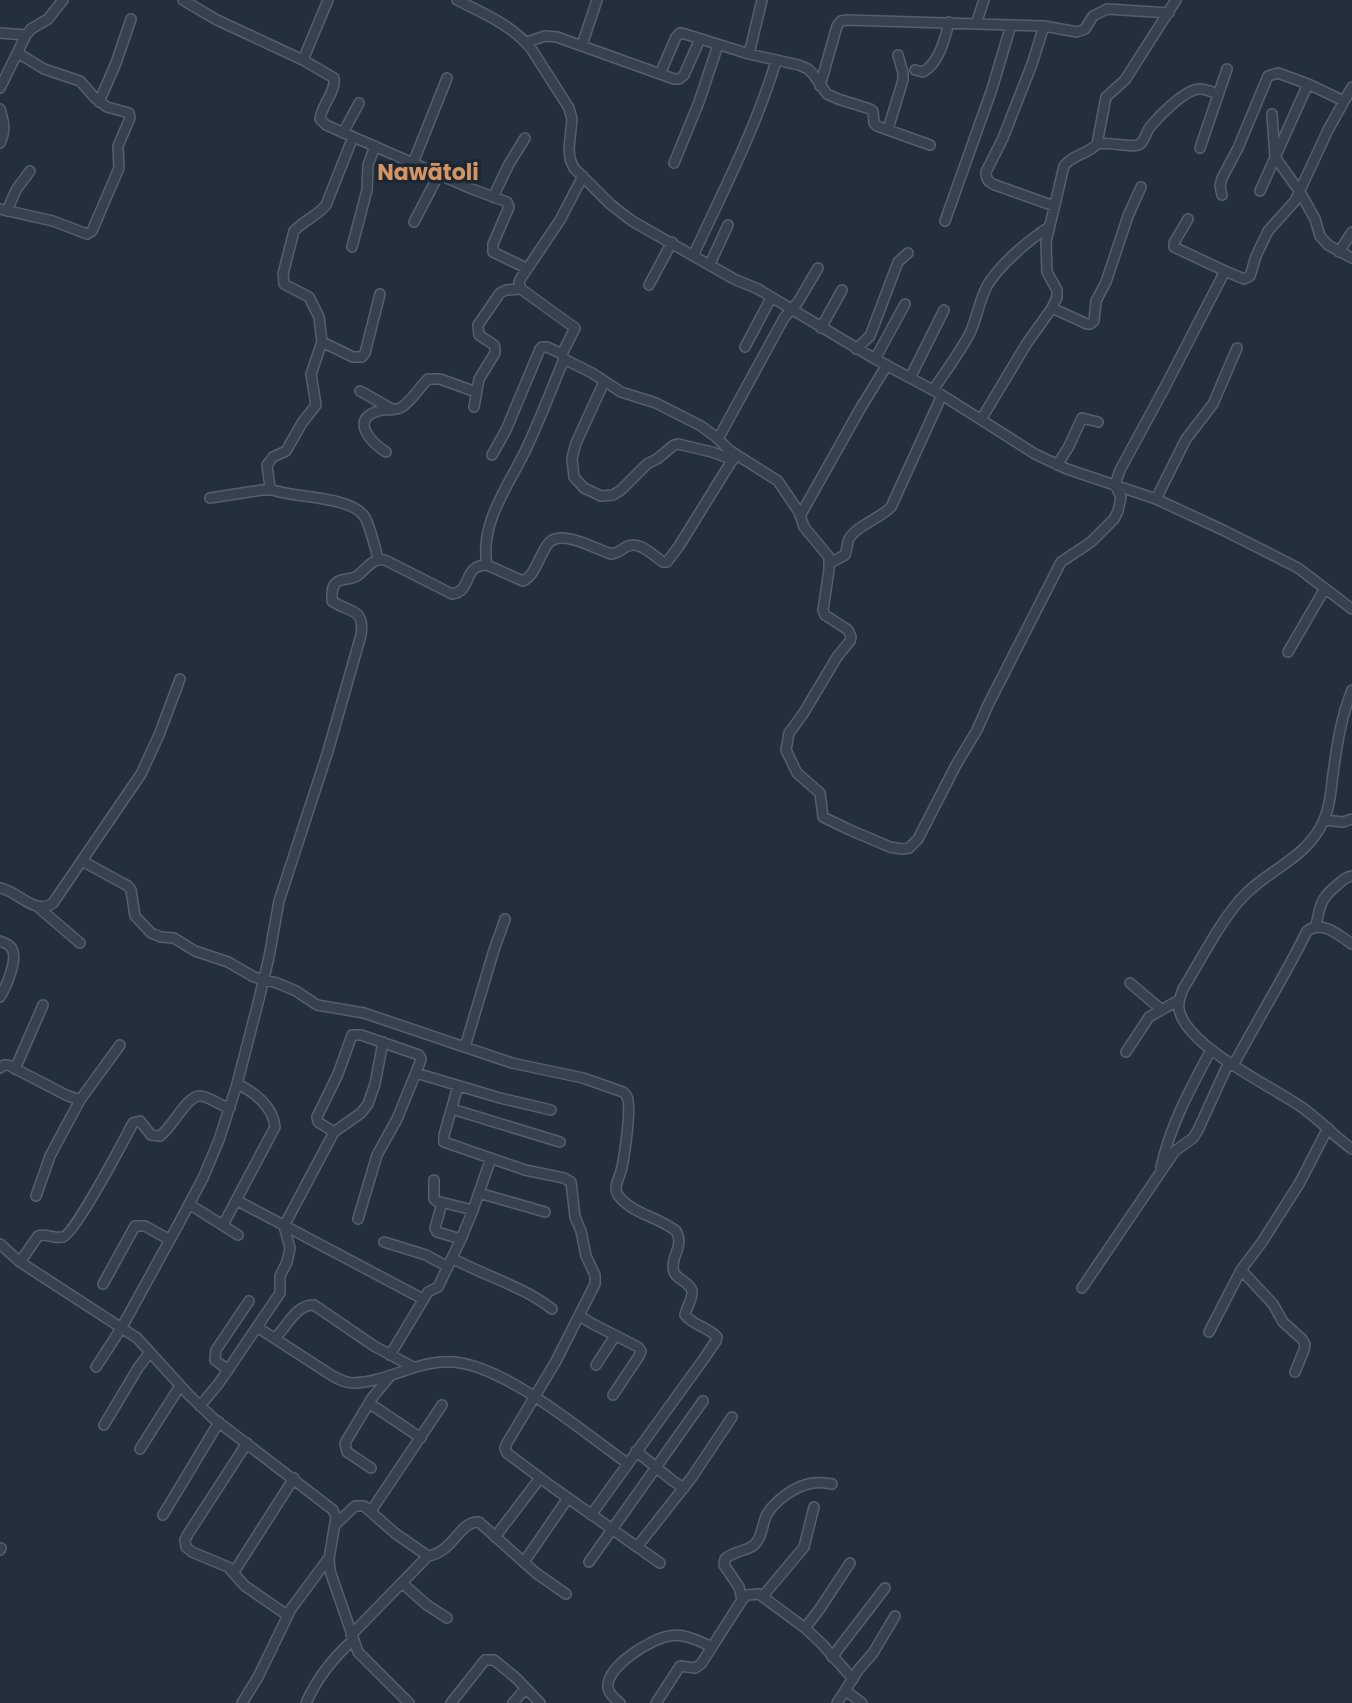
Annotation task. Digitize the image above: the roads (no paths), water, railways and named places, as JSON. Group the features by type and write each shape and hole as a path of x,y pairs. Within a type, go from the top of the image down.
{"street":[{"path":"0,88 26,35 48,19 63,0"},
{"path":"183,0 334,78 334,86 320,119 322,123 509,203 493,244 493,252 526,268"},
{"path":"303,60 328,0"},
{"path":"457,0 508,27 527,42 569,108 572,119 569,149 574,168 619,212 856,349 938,392 1057,465 1156,499 1225,531 1298,568 1352,609"},
{"path":"582,45 597,0"},
{"path":"749,54 762,0"},
{"path":"976,24 984,0"},
{"path":"1097,144 1106,97 1125,80 1176,0"},
{"path":"820,86 841,21 859,19 1044,26 1082,32 1093,16 1107,9 1169,13"},
{"path":"99,102 131,19"},
{"path":"915,70 923,72 929,69 942,45 949,22"},
{"path":"945,221 992,89 1011,25"},
{"path":"1044,26 1032,64 986,177 988,182 995,185 1054,206"},
{"path":"0,33 26,35"},
{"path":"660,74 676,37 680,33 685,34 808,69 827,94 870,109 874,123 930,145"},
{"path":"527,42 545,36 557,37 679,79 684,75 700,39"},
{"path":"674,163 718,45"},
{"path":"18,53 44,69 80,81 99,102 130,115 118,146 119,168 92,231 87,234 53,221 3,210 30,171"},
{"path":"888,129 903,80 898,55"},
{"path":"694,254 746,144 776,61"},
{"path":"1200,148 1227,69"},
{"path":"1222,195 1222,178 1268,76 1278,73 1344,101"},
{"path":"413,163 447,78"},
{"path":"1260,191 1308,84"},
{"path":"1188,219 1174,247 1248,279 1268,231 1300,192 1328,130 1352,87"},
{"path":"982,418 1057,297 1057,290 1047,272 1046,242 1064,166 1069,160 1104,142 1136,146 1159,117 1191,91 1202,89 1218,94"},
{"path":"273,490 268,476 269,461 286,451 316,405 311,374 322,342 322,329 315,306 309,297 284,284 283,274 294,231 319,214 326,205 359,103"},
{"path":"0,109 5,126 0,143"},
{"path":"1272,114 1275,157 1300,192 1315,219 1320,236 1328,245 1352,258"},
{"path":"493,197 525,138"},
{"path":"352,247 367,190 368,165 375,146"},
{"path":"414,222 439,174"},
{"path":"487,565 485,543 497,505 532,437 575,328 521,289 519,282 560,220 583,176"},
{"path":"1052,308 1087,324 1094,321 1096,301 1110,274 1128,216 1141,187"},
{"path":"710,264 728,225"},
{"path":"830,563 845,555 852,535 891,507 938,392 972,329 987,286 1030,239 1049,227"},
{"path":"1339,252 1352,232"},
{"path":"649,285 672,242"},
{"path":"856,349 870,336 898,262 908,253"},
{"path":"718,439 784,318 798,302 818,268"},
{"path":"604,382 572,458 574,477 584,488 601,496 618,493 645,465 674,445 682,444 734,457 778,481 804,527 825,550 830,563 823,610 825,615 848,630 851,637 789,733 786,750 797,773 820,793 823,817 886,846 909,848 918,839 977,730 1061,562 1091,542 1114,519 1121,497 1115,485 1120,470 1225,271"},
{"path":"474,407 481,374 495,353 494,345 479,335 478,325 500,293 521,289"},
{"path":"821,328 842,290"},
{"path":"322,342 353,357 362,357 380,294"},
{"path":"745,347 771,298"},
{"path":"875,359 905,304"},
{"path":"910,378 944,310"},
{"path":"492,455 506,430 540,349 547,347 621,392 656,403 701,426 734,457"},
{"path":"1156,499 1186,439 1213,404 1237,348"},
{"path":"800,516 887,365"},
{"path":"386,452 368,439 364,431 369,415 375,411 395,410 406,404 428,379 440,379 476,392"},
{"path":"360,391 395,410"},
{"path":"1057,465 1082,418 1098,422"},
{"path":"96,1367 122,1327 203,1178 230,1108 264,979 285,881 328,751 361,635 362,620 358,614 332,601 333,585 353,578 378,559 457,594 476,566 487,565 517,580 528,579 549,543 561,537 611,554 629,545 639,545 667,562 734,457"},
{"path":"210,498 273,490 324,499 358,511 368,525 378,559"},
{"path":"1288,652 1324,590"},
{"path":"38,907 53,903 141,774 180,679"},
{"path":"1352,690 1324,820 1307,847 1255,884 1240,899 1179,1000 1180,1012 1197,1038 1298,1104 1352,1149"},
{"path":"1324,820 1343,822 1352,819"},
{"path":"82,861 128,886 135,916 151,933 174,938 195,951 296,991 317,1005 364,1013 512,1063 583,1078 627,1095 627,1126 616,1189 630,1206 676,1231 680,1241 673,1270 692,1293 685,1315 717,1337 591,1515"},
{"path":"1316,926 1325,895 1347,876 1352,876"},
{"path":"0,888 38,907 80,943"},
{"path":"465,1047 505,919"},
{"path":"1082,1288 1175,1151 1193,1138 1231,1063 1307,931 1316,926 1352,944"},
{"path":"0,941 12,948 14,953 0,997"},
{"path":"1130,983 1162,1010"},
{"path":"1126,1052 1149,1017 1179,1000"},
{"path":"15,1069 43,1005"},
{"path":"334,1132 318,1122 317,1117 338,1074 352,1035 419,1055 421,1059 397,1119 377,1155 358,1219"},
{"path":"200,1406 280,1293 280,1276 290,1248 284,1226 334,1132 361,1113 368,1104 383,1042"},
{"path":"36,1196 50,1156 80,1100 120,1045"},
{"path":"1160,1172 1172,1129 1211,1050"},
{"path":"0,1068 4,1065 15,1069 80,1100"},
{"path":"416,1073 551,1110"},
{"path":"223,1225 275,1127 271,1112 262,1101 237,1084"},
{"path":"458,1086 444,1142 571,1182 575,1217 595,1275 592,1293 505,1448 510,1456 660,1563"},
{"path":"20,1262 38,1236 46,1234 59,1238 70,1233 133,1123 144,1124 151,1135 160,1136 193,1097 202,1096 230,1108"},
{"path":"452,1109 560,1142"},
{"path":"1209,1332 1241,1270 1283,1210 1328,1128"},
{"path":"390,1355 423,1299 438,1287 473,1210 491,1158"},
{"path":"434,1180 434,1199 473,1210"},
{"path":"479,1193 545,1212"},
{"path":"236,1200 423,1299"},
{"path":"442,1203 436,1223 437,1232 461,1239"},
{"path":"189,1204 238,1235"},
{"path":"103,1284 135,1226 145,1226 170,1240"},
{"path":"384,1242 473,1270 535,1297 552,1309"},
{"path":"0,1244 20,1262 137,1338 200,1406 333,1510 336,1517 330,1571 352,1638 363,1659 409,1703"},
{"path":"1241,1270 1305,1344 1295,1372"},
{"path":"228,1370 215,1360 216,1350 249,1301"},
{"path":"275,1338 300,1309 310,1304 413,1367"},
{"path":"580,1316 641,1351 613,1395"},
{"path":"257,1327 342,1381 351,1383 444,1361 477,1367 535,1397 627,1463"},
{"path":"596,1365 615,1336"},
{"path":"104,1425 150,1352"},
{"path":"371,1468 344,1448 369,1403 393,1374"},
{"path":"140,1449 180,1386"},
{"path":"589,1562 703,1401"},
{"path":"369,1403 421,1438"},
{"path":"371,1511 442,1405"},
{"path":"637,1547 684,1488 732,1417"},
{"path":"163,1515 219,1422"},
{"path":"247,1443 188,1534 186,1547 220,1562 234,1572 245,1586 287,1615"},
{"path":"636,1451 684,1488"},
{"path":"234,1572 294,1478"},
{"path":"495,1537 540,1478"},
{"path":"742,1600 739,1587 724,1565 725,1559 736,1551 756,1544 765,1518 791,1491 810,1483 832,1484"},
{"path":"524,1562 568,1498"},
{"path":"335,1525 355,1506 364,1506 428,1556"},
{"path":"763,1596 804,1547 814,1507"},
{"path":"306,1703 340,1651 428,1556 445,1550 471,1522 479,1522 566,1594"},
{"path":"242,1703 258,1677 287,1615 329,1559"},
{"path":"805,1628 850,1563"},
{"path":"402,1583 447,1618"},
{"path":"832,1657 885,1588"},
{"path":"656,1703 680,1666 698,1667 742,1600 753,1594 763,1596 805,1628 853,1679"},
{"path":"837,1703 895,1616"},
{"path":"620,1703 611,1695 608,1688 610,1680 629,1656 641,1647 669,1636 682,1635 712,1647"},
{"path":"451,1703 489,1659 516,1678 540,1703"},
{"path":"513,1703 526,1688"},
{"path":"846,1691 862,1703"}],"district":[{"name":"Nawātoli","path":"428,172"}]}
